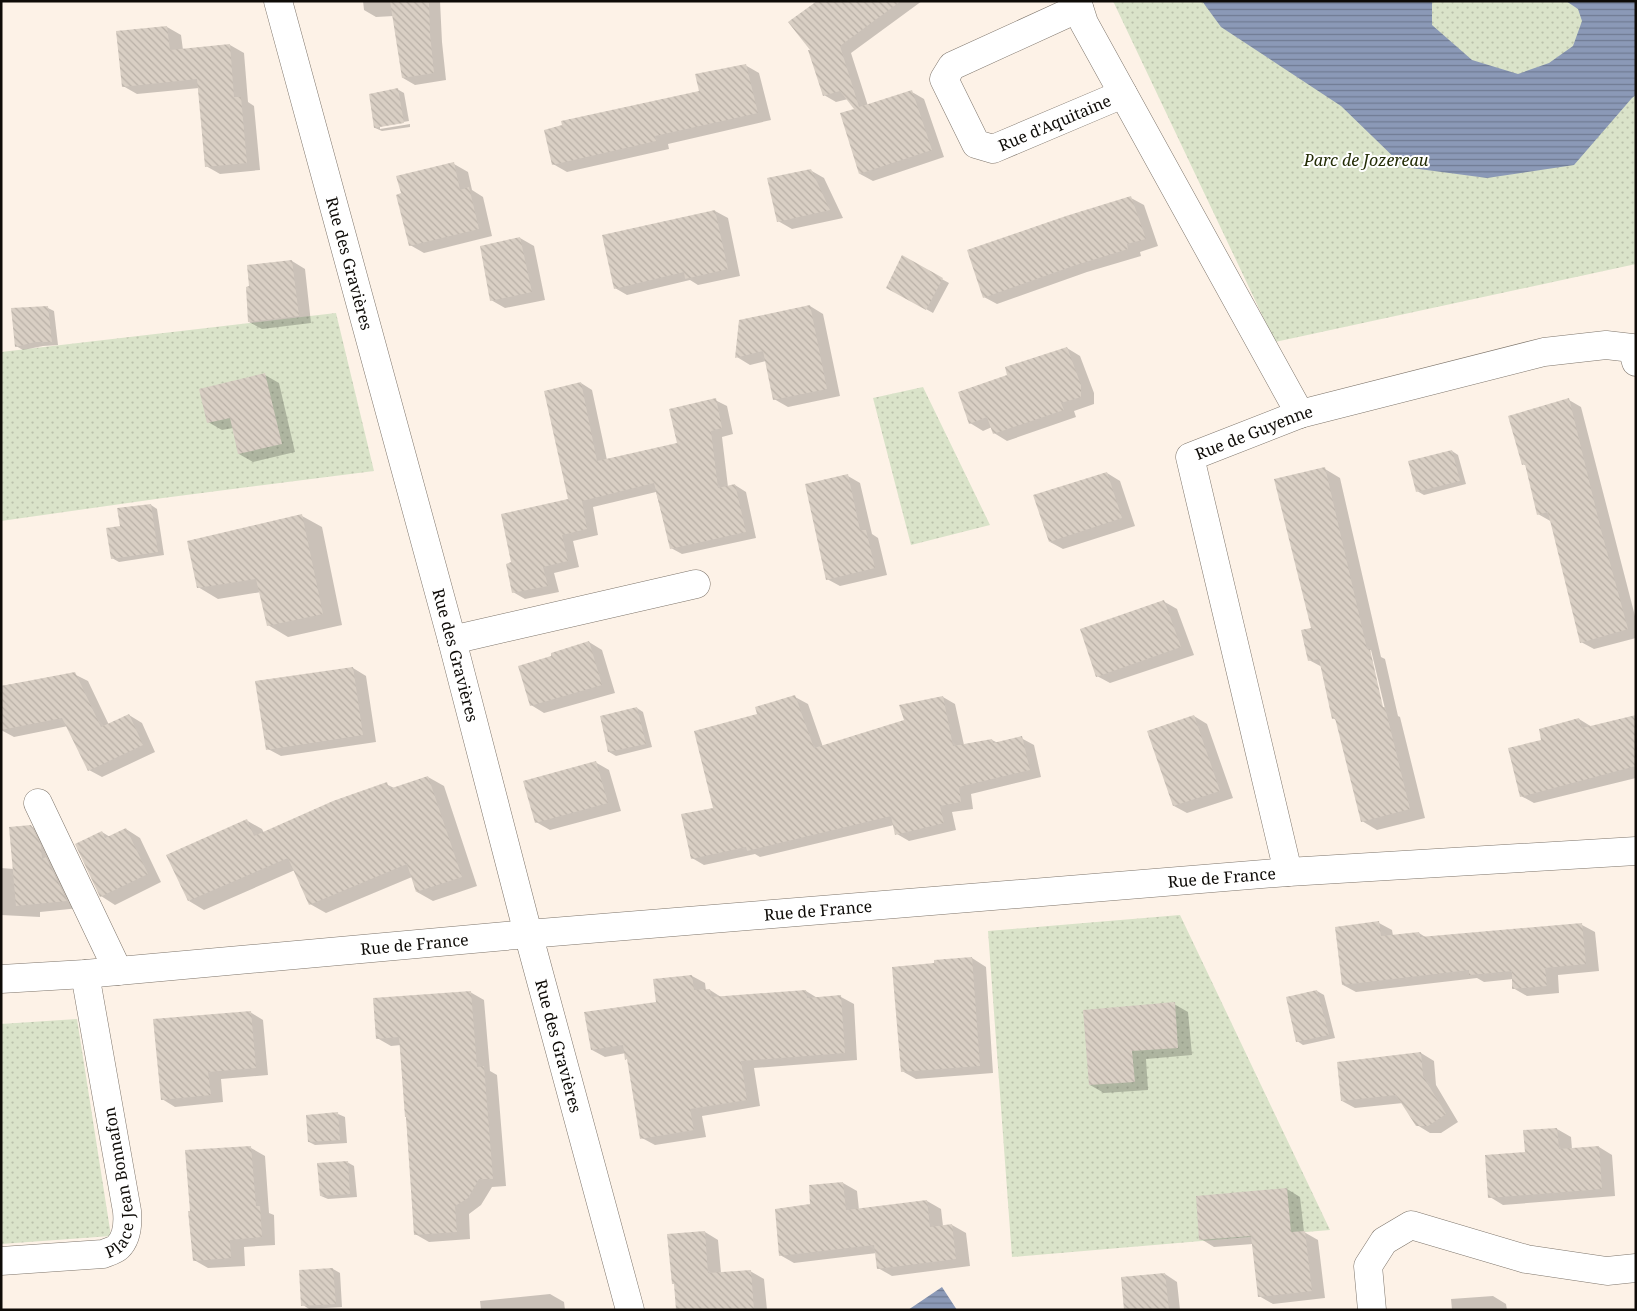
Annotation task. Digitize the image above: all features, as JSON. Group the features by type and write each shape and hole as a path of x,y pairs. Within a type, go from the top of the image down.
{"street":[{"name":"Rue des Gravières","path":"278,1 452,640 528,934 630,1310"},
{"name":"Rue d'Aquitaine","path":"1123,94 993,149 976,144 944,80 952,66 1078,5 1084,23 1300,414"},
{"name":"Rue de Guyenne","path":"1288,872 1190,457 1300,414 1544,352 1606,345 1632,348 1636,362"},
{"path":"452,640 696,584"},
{"path":"38,803 118,971"},
{"name":"Rue de France","path":"1,979 85,974 528,934 1288,872 1636,851"},
{"name":"Place Jean Bonnafon","path":"1,1261 103,1254 118,1248 124,1239 128,1223 127,1211 85,974"},
{"path":"1372,1310 1368,1266 1384,1241 1411,1225 1526,1259 1607,1271 1636,1268"}],"green space":[{"name":"Parc de Jozereau","path":"1113,1 1636,1 1636,264 1275,342"},
{"path":"336,313 374,471 1,521 1,352"},
{"path":"923,387 990,525 911,545 873,398"},
{"path":"1180,915 1330,1230 1012,1257 988,931"},
{"path":"77,1019 111,1236 1,1244 1,1024"}],"water":[{"path":"1202,1 1432,1 1432,25 1472,60 1518,74 1549,63 1573,46 1582,21 1578,9 1566,1 1636,1 1636,95 1574,165 1487,178 1404,167 1341,106 1221,27"},
{"path":"942,1287 957,1310 908,1310"}],"building":[{"path":"390,1 429,1 434,73 402,78"},
{"path":"817,1 901,1 840,46 859,107 912,90 932,150 859,174 840,113 854,109 840,91 823,96 808,50 810,50 788,22"},
{"path":"167,26 170,50 230,44 234,97 241,97 247,163 205,167 197,79 122,87 116,31"},
{"path":"746,64 758,113 655,136 656,141 552,165 544,130 562,125 561,121 699,91 695,74"},
{"path":"398,88 404,123 374,128 369,94"},
{"path":"454,162 460,190 469,187 479,229 409,246 396,195 401,193 396,176"},
{"path":"811,169 830,210 777,222 767,178"},
{"path":"1131,196 1146,239 1127,244 1128,249 1073,266 983,298 967,250"},
{"path":"715,210 728,269 685,279 684,272 614,289 602,235"},
{"path":"520,237 532,292 490,301 480,246"},
{"path":"902,255 943,278 926,310 886,288"},
{"path":"292,260 299,316 248,322 246,287 249,286 247,265"},
{"path":"810,305 827,389 773,400 763,351 735,358 739,320"},
{"path":"48,306 52,342 35,342 15,347 11,308"},
{"path":"1067,347 1081,385 1081,397 1061,403 1064,410 993,434 987,417 969,424 958,392 1007,375 1005,367"},
{"path":"265,373 282,444 238,454 230,418 207,423 199,389"},
{"path":"581,382 597,461 677,443 669,409 716,398 722,428 711,431 718,488 735,484 746,532 670,549 654,483 582,501 587,529 562,535 568,561 543,567 548,586 512,593 506,564 511,562 501,514 568,499 544,391"},
{"path":"1569,398 1601,530 1628,629 1580,643 1548,512 1537,515 1525,464 1522,465 1508,416"},
{"path":"1452,450 1460,481 1416,492 1408,461"},
{"path":"1325,467 1367,649 1370,649 1410,809 1361,822 1335,718 1332,719 1319,659 1308,661 1301,630 1311,628 1274,479"},
{"path":"1107,472 1122,518 1049,542 1033,495"},
{"path":"848,474 860,530 866,530 875,568 826,580 805,484"},
{"path":"151,504 158,552 111,559 106,528 120,526 117,508"},
{"path":"302,514 323,614 267,626 256,579 197,588 187,541"},
{"path":"1164,600 1181,647 1096,677 1080,629"},
{"path":"589,641 602,685 530,706 518,666 551,656 551,653"},
{"path":"353,667 363,735 266,750 255,681"},
{"path":"75,672 101,727 129,714 143,745 88,771 62,718 1,730 1,686"},
{"path":"795,695 814,748 904,720 899,705 943,696 953,746 992,739 993,743 1022,736 1030,770 959,787 961,802 940,806 944,823 895,835 891,816 747,851 746,847 691,859 681,814 713,808 694,731 757,714 755,707"},
{"path":"637,707 646,744 608,752 600,716"},
{"path":"1194,715 1220,791 1173,806 1147,731"},
{"path":"1636,715 1636,766 1520,797 1508,748 1541,740 1539,729 1579,718 1582,728"},
{"path":"596,761 608,803 535,823 523,781"},
{"path":"428,776 462,877 416,892 407,864 309,905 288,858 188,901 166,855 247,819 254,836 333,801 387,782 389,789"},
{"path":"31,825 41,845 42,859 46,857 67,901 16,906 9,827"},
{"path":"126,828 148,874 100,897 75,844 102,831 105,838"},
{"path":"1379,921 1381,936 1419,932 1420,937 1582,923 1586,964 1545,968 1547,986 1512,989 1512,971 1469,975 1469,970 1342,985 1335,927"},
{"path":"972,957 980,1066 901,1072 892,967 934,963 934,960"},
{"path":"692,975 694,990 710,989 711,997 806,990 807,998 841,995 845,1053 741,1061 747,1100 690,1109 694,1130 640,1139 623,1045 591,1050 584,1012 656,1002 653,979"},
{"path":"1317,990 1329,1035 1296,1042 1286,997"},
{"path":"471,991 477,1067 484,1066 493,1179 479,1179 468,1198 455,1206 457,1232 414,1235 399,1037 376,1039 373,998"},
{"path":"1175,1002 1178,1048 1132,1051 1135,1082 1089,1085 1083,1010"},
{"path":"251,1011 256,1068 208,1072 211,1095 161,1100 153,1019"},
{"path":"1421,1052 1423,1076 1446,1114 1428,1126 1416,1126 1396,1095 1341,1101 1337,1062"},
{"path":"338,1112 340,1140 308,1142 306,1115"},
{"path":"1557,1128 1559,1149 1599,1146 1602,1189 1488,1198 1485,1155 1525,1152 1523,1130"},
{"path":"251,1146 256,1206 260,1206 262,1237 230,1240 231,1258 193,1261 185,1150"},
{"path":"348,1161 350,1194 320,1196 317,1163"},
{"path":"843,1182 846,1210 927,1200 930,1227 952,1224 956,1259 877,1269 874,1245 779,1256 775,1209 810,1204 809,1185"},
{"path":"1287,1188 1291,1232 1305,1231 1312,1291 1258,1297 1251,1236 1199,1240 1196,1196"},
{"path":"705,1231 708,1273 751,1270 754,1310 676,1310 667,1234"},
{"path":"333,1268 336,1304 301,1306 299,1270"},
{"path":"1165,1273 1169,1310 1124,1310 1121,1277"}]}
